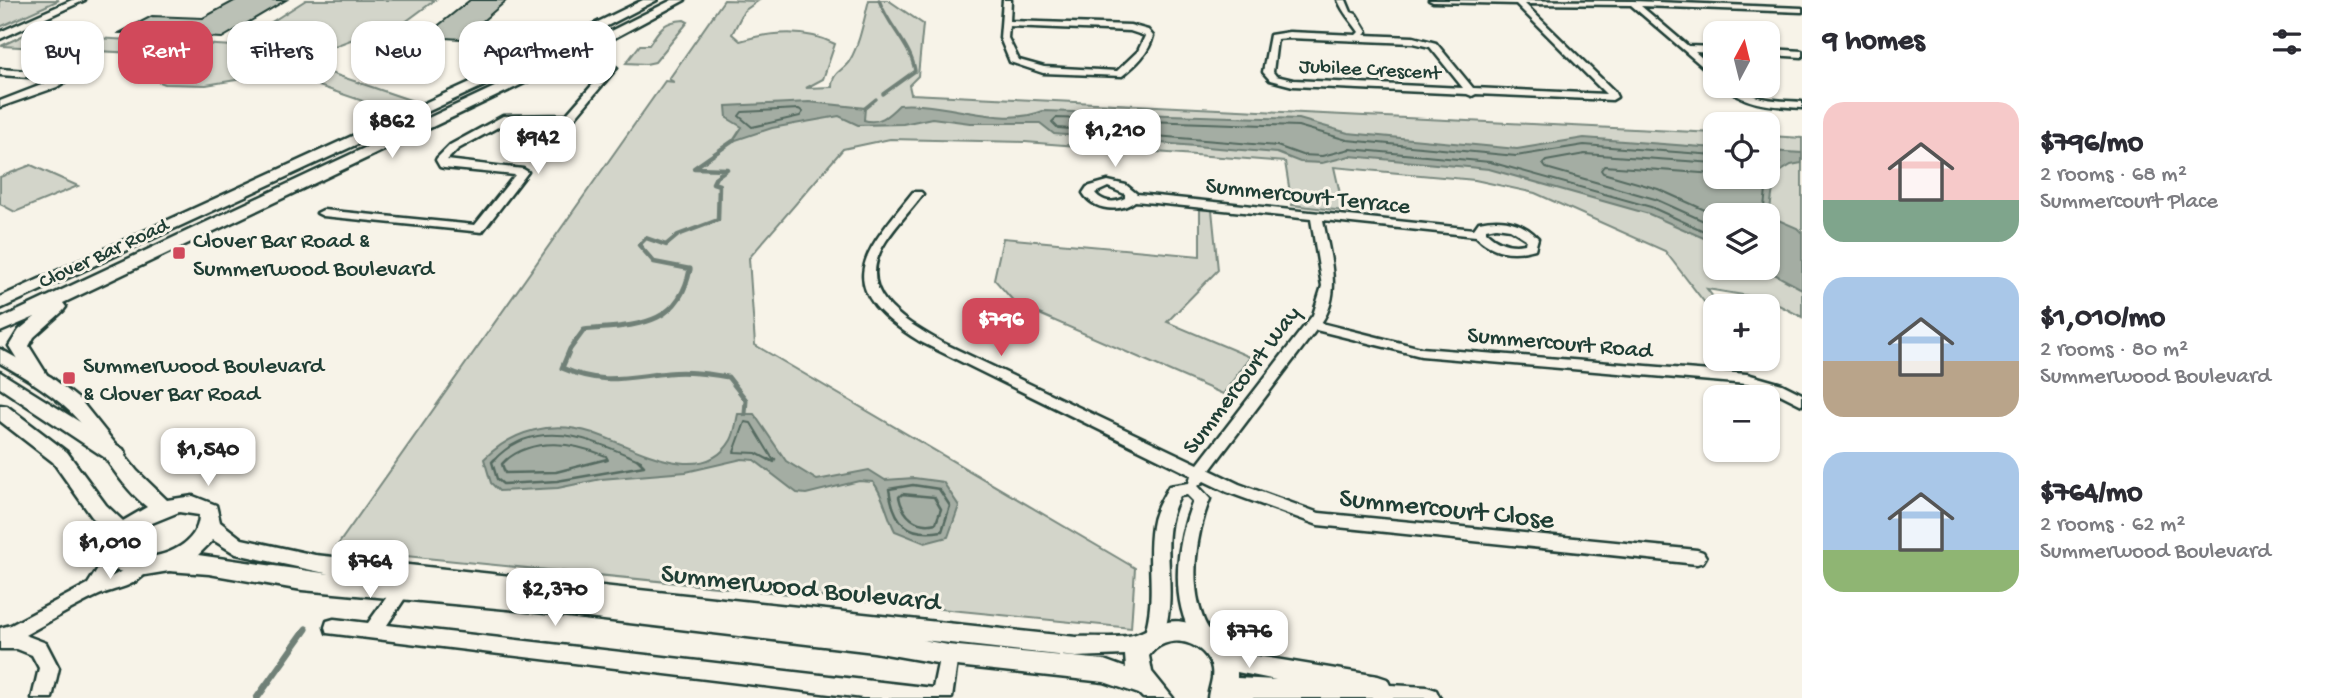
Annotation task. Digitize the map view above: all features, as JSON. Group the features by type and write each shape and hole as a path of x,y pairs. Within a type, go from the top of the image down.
{"main road":[{"name":"Clover Bar Road","path":"0,304 554,49 652,0"},
{"path":"624,29 667,0"},
{"name":"Clover Bar Road","path":"0,326 680,0"},
{"path":"0,316 171,232 214,205"},
{"path":"0,295 51,280"},
{"path":"39,378 19,346 26,334 45,316 86,286"},
{"path":"0,379 115,454"}],"street":[{"path":"0,36 80,0"},
{"path":"1006,23 1130,28 1145,32 1149,36 1148,43 1119,74 1030,69 1015,62 1004,38 1007,0"},
{"name":"Jubilee Crescent","path":"1342,0 1349,14 1344,16 1353,32 1361,37"},
{"path":"1433,0 1520,3 1631,2 1802,10"},
{"path":"1631,2 1703,64"},
{"name":"Jubilee Crescent","path":"1472,93 1433,45 1413,40 1361,37 1273,37 1268,72 1273,78 1293,83 1472,93 1612,97 1520,3"},
{"path":"1686,49 1703,50"},
{"path":"1780,53 1802,54"},
{"path":"0,72 67,77 0,104"},
{"path":"323,212 478,229 523,173 444,165 441,160 454,147 507,118 569,118 598,84"},
{"path":"1746,98 1756,103 1802,105"},
{"name":"Summercourt Close","path":"917,194 881,241 869,265 875,295 887,313 936,345 1196,481 1318,519 1341,523 1697,557"},
{"name":"Summercourt Terrace","path":"1132,197 1480,233"},
{"name":"Summercourt Way","path":"1149,640 1162,612 1158,556 1162,516 1175,490 1196,481 1210,457 1245,416 1320,314 1328,286 1316,215"},
{"name":"Summercourt Road","path":"1313,325 1376,343 1421,352 1747,379 1777,387 1802,400"},
{"path":"0,355 39,378 81,411 142,492 163,508 140,519 119,544 94,589"},
{"path":"0,411 60,457 119,544 123,564 140,568"},
{"name":"Summercourt Way","path":"1196,481 1202,499 1190,548 1189,599 1195,622 1213,649"},
{"name":"Summerwood Boulevard","path":"163,508 193,504 209,511 210,526 236,546 315,564 1076,647 1149,640 1173,631 1183,632 1213,649"},
{"path":"0,638 94,589 119,582 140,568 166,562 194,547 210,526"},
{"name":"Summerwood Boulevard","path":"166,562 209,565 250,574 400,592 528,602 874,642 948,655 1104,671 1155,694"},
{"path":"373,631 400,592"},
{"path":"334,626 940,698 948,655"},
{"path":"0,638 39,649 49,668 42,698"},
{"path":"1149,640 1136,657 1136,664 1155,694"},
{"path":"1213,649 1227,671 1222,694 1421,697"},
{"path":"1213,649 1244,664 1367,684 1421,697"}],"shaded area":[{"path":"0,0 59,0 0,27"},
{"path":"306,0 435,0 407,21 351,21 351,40 337,45 337,21 273,21"},
{"path":"724,0 758,1 744,11 732,34 740,41 776,34 801,34 835,44 823,79 806,88 832,87 836,74 848,64 853,53 869,0 888,0 923,24 918,76 909,85 911,94 1703,132 1703,189 1780,189 1780,137 1802,138 1802,317 1780,306 1780,294 1737,294 1707,289 1711,294 1703,294 1703,300 1665,251 1535,193 1475,180 1334,167 1344,211 1292,205 1285,162 1025,142 890,139 843,149 749,258 755,345 1135,568 1131,628 335,549 665,81 674,82 669,79"},
{"path":"684,20 688,22 655,62 626,63 640,45 649,45 663,27"},
{"path":"21,36 21,47 1,46"},
{"path":"104,38 118,39 118,52 104,51"},
{"path":"213,45 227,46 227,82 213,84"},
{"path":"337,75 351,80 351,84 363,84 410,100 389,110 313,84 337,84"},
{"path":"31,165 78,186 15,212 0,204 0,177"},
{"path":"1200,209 1212,210 1218,270 1167,322 1250,357 1223,394 1016,304 994,279 1003,238 1200,256"}],"water":[{"path":"809,102 865,108 864,120 869,121 883,118 899,105 1009,117 1043,111 1299,119 1348,133 1517,149 1584,138 1703,147 1703,189 1773,189 1771,203 1703,203 1703,238 1649,214 1489,169 1350,156 1322,163 1300,162 1277,153 1054,134 1040,123 970,123 932,118 903,124 858,125 839,116 772,128 733,141 742,127 727,118 726,106"},
{"path":"1780,152 1802,153 1802,163 1791,165 1780,172"},
{"path":"1780,221 1802,233 1802,289 1780,277"},
{"path":"738,414 754,414 786,461 817,480 869,470 885,480 914,478 943,482 959,506 948,537 925,543 895,531 873,482 859,481 806,494 797,493 754,460 742,459 686,472 601,479 558,488 499,491 491,483 484,459 507,441 520,435 534,430 563,428 593,433 665,460 702,462 718,455 731,440"}],"building":[{"path":"236,0 286,0 251,21 227,21 227,35 222,38 213,38 213,21 142,21 152,16 203,18"},
{"path":"470,0 507,0 483,21 459,21 459,39 445,38 444,21"}],"waterway":[{"path":"879,0 909,53 915,71 883,94"},
{"path":"865,108 876,99"},
{"path":"690,269 654,262 639,245 646,238 666,245 678,235 718,220 719,185 713,183 716,177 727,169 694,168 733,141"},
{"path":"690,269 676,303 665,313 637,324 584,330 570,349 562,368 603,379 683,372 728,377 746,400 745,414"},
{"path":"257,698 306,629"}],"place":[{"name":"Clover Bar Road & Summerwood Boulevard","path":"179,253"},
{"name":"Summerwood Boulevard & Clover Bar Road","path":"69,378"}]}
